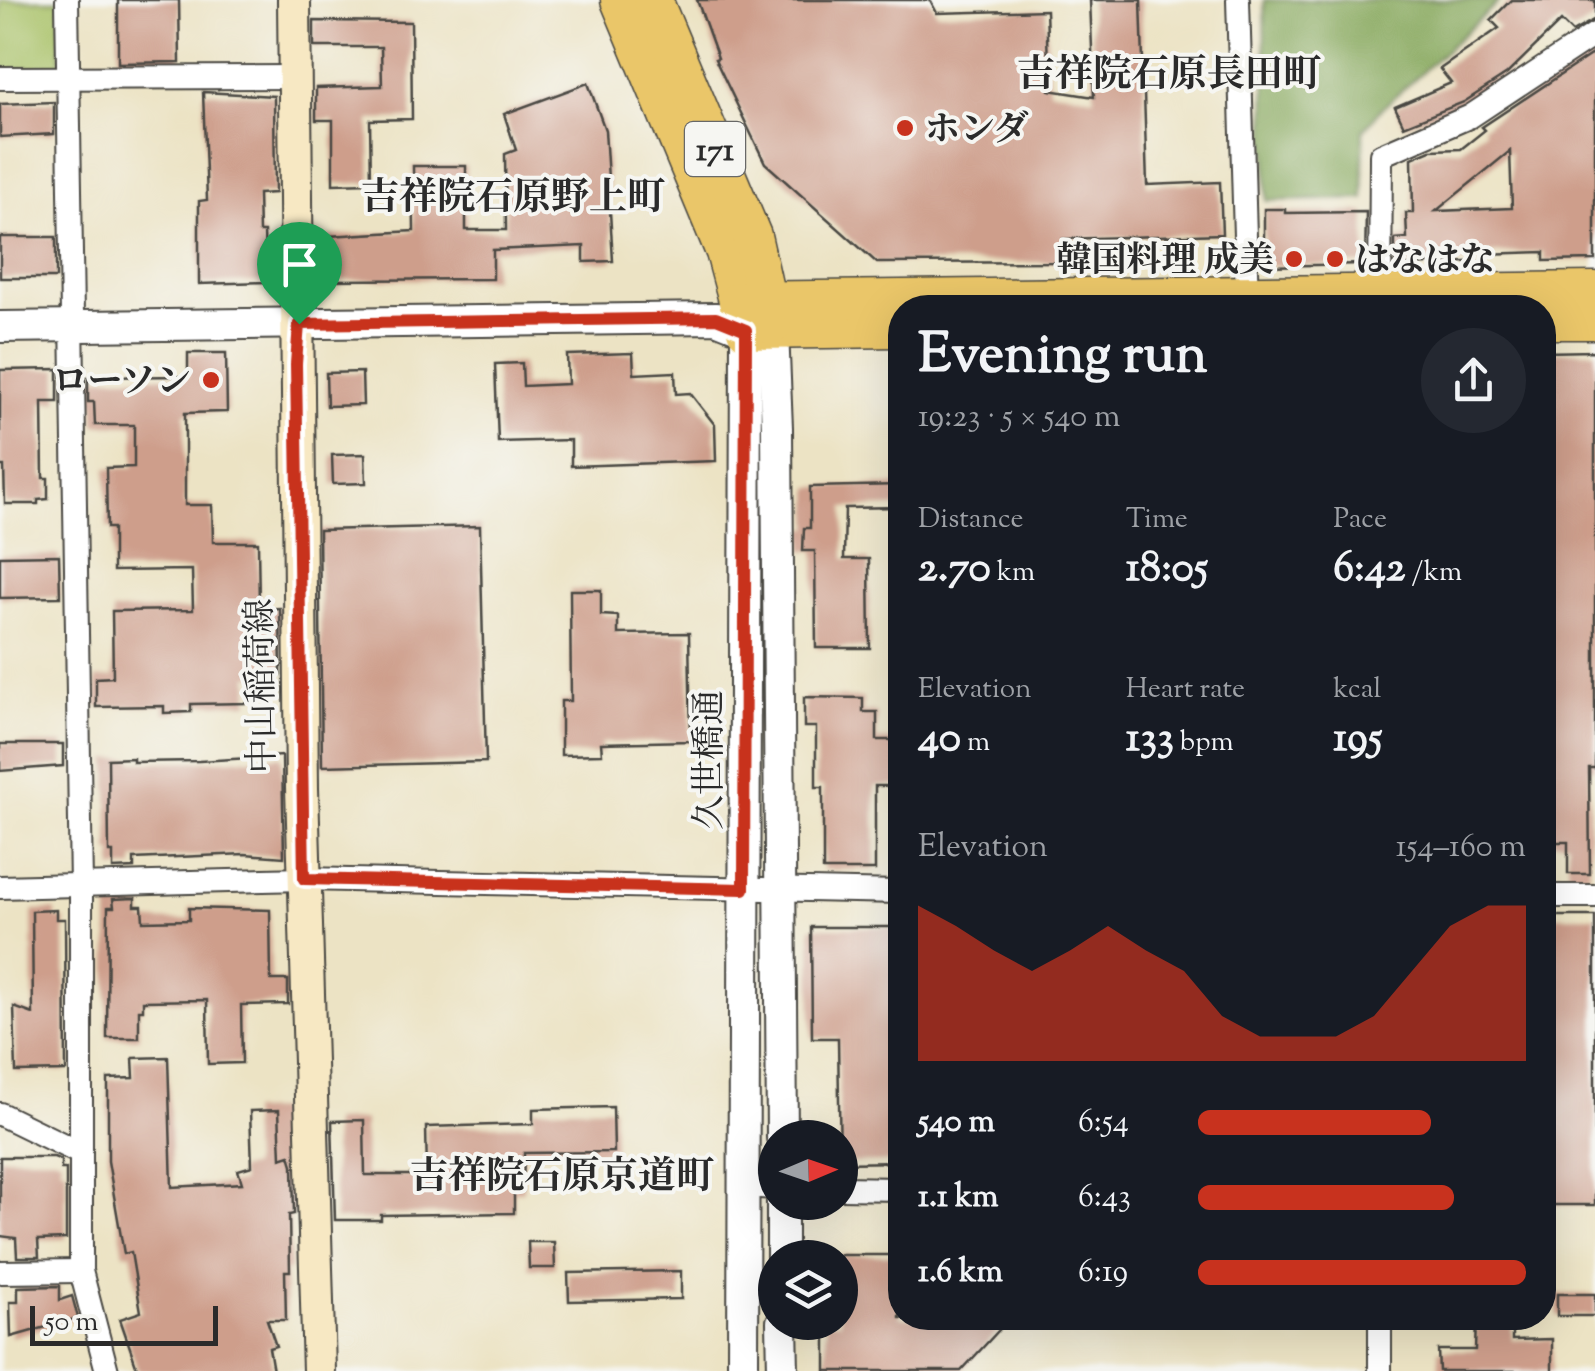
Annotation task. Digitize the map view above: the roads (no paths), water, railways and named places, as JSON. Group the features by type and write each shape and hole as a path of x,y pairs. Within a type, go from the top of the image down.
{"highway":[{"name":"171","path":"620,0 726,252 748,316"},
{"name":"171","path":"653,0 752,236 748,316"},
{"path":"1499,295 1595,291"},
{"path":"748,316 888,310"},
{"path":"748,316 888,327"},
{"path":"1556,320 1595,320"}],"main road":[{"name":"中山稲荷線","path":"294,0 304,879 319,1371"}],"street":[{"path":"67,0 80,886 81,1270 107,1371"},
{"path":"1238,0 1246,295"},
{"path":"1380,295 1381,154 1471,116 1595,34"},
{"path":"0,78 294,78"},
{"path":"0,327 748,316"},
{"name":"久世橋通","path":"743,1371 748,316"},
{"name":"久世橋通","path":"748,316 777,428 782,1120"},
{"path":"0,887 304,879 888,892"},
{"path":"1556,896 1595,896"},
{"path":"0,1114 80,1153"},
{"path":"744,1186 758,1187"},
{"path":"858,1188 888,1189"},
{"path":"0,1272 81,1270"},
{"path":"1380,1330 1380,1371"},
{"path":"782,1340 782,1371"}],"place":[{"name":"ホンダ","path":"905,128"},
{"name":"韓国料理 成美","path":"1294,259"},
{"name":"はなはな","path":"1335,259"},
{"name":"ローソン","path":"211,380"}],"district":[{"name":"吉祥院石原長田町","path":"1169,73"},
{"name":"吉祥院石原野上町","path":"513,196"},
{"name":"吉祥院石原京道町","path":"562,1175"}]}
